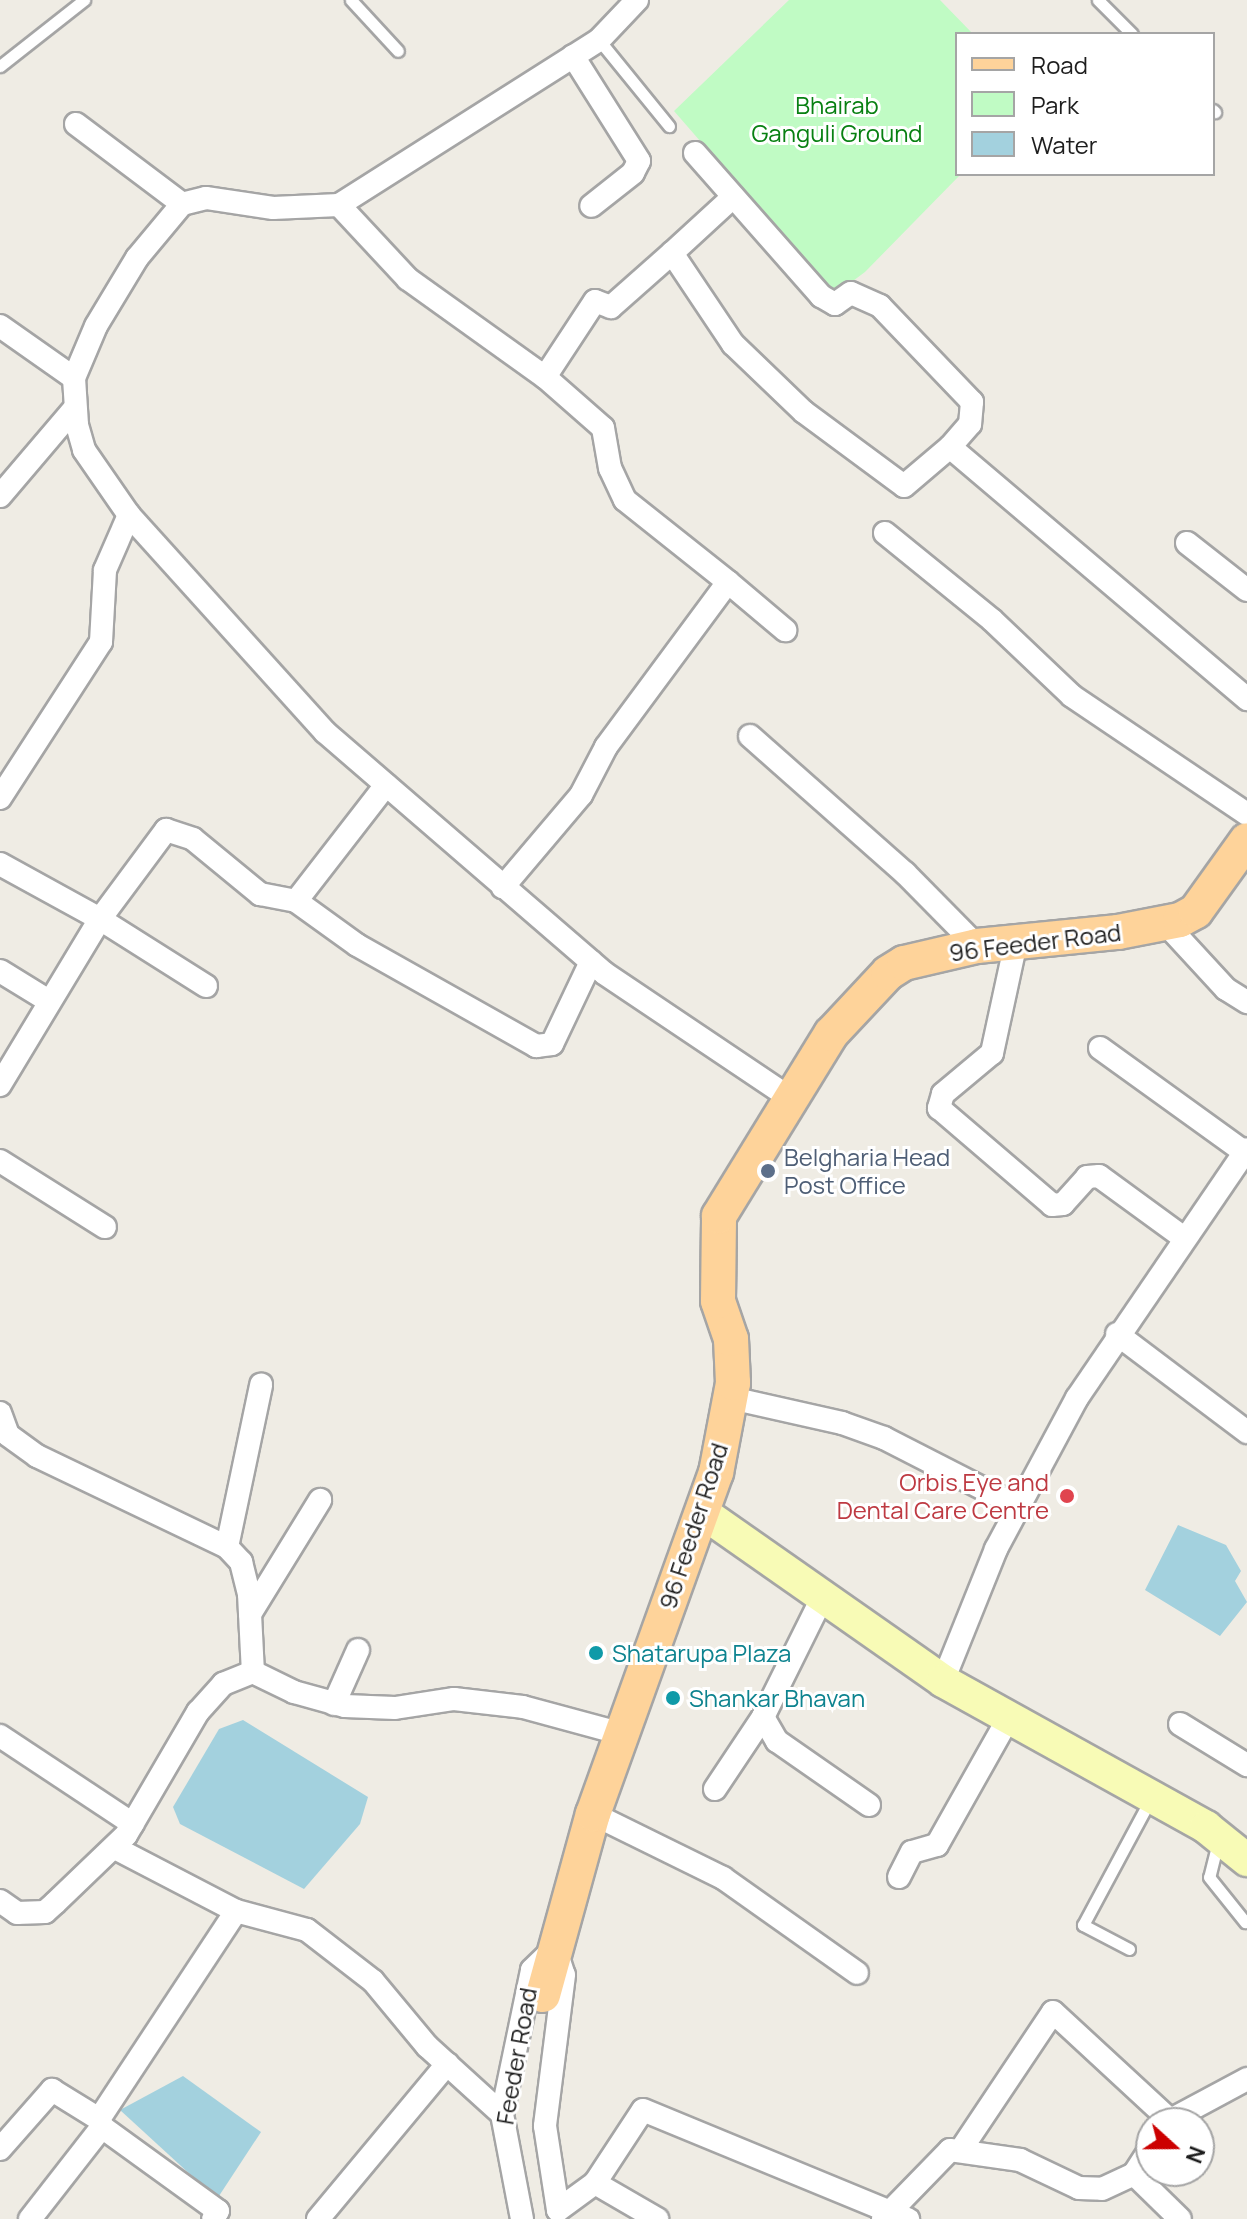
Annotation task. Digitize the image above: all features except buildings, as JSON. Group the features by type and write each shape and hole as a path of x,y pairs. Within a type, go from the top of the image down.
{"main road":[{"name":"96 Feeder Road","path":"543,1995 593,1814 619,1733 702,1512 731,1398 731,1339 718,1301 719,1216 831,1034 888,973 904,963 977,946 1166,924 1196,911 1247,840"}],"street":[{"path":"637,0 599,40 339,205 273,208 206,198 182,204 137,258 96,326 74,378 75,408 84,450 129,515 325,732 591,962 793,1100"},
{"path":"573,56 639,161 633,173 591,206"},
{"path":"76,124 182,204"},
{"path":"672,253 733,344 804,412 885,477 904,486 950,447 970,424 972,402 880,306 851,293 835,304 821,296 695,153"},
{"path":"545,377 595,301 611,307 733,197"},
{"path":"339,205 408,279 545,377 603,428 610,468 625,500 785,630"},
{"path":"0,326 74,378"},
{"path":"0,496 75,408"},
{"path":"950,447 1247,699"},
{"path":"0,798 101,642 105,570 129,515"},
{"path":"885,533 992,620 1072,696 1247,814"},
{"path":"1187,543 1247,590"},
{"path":"503,887 581,795 606,747 728,582"},
{"path":"750,736 905,873 977,946"},
{"path":"296,901 386,785"},
{"path":"0,1085 100,919 166,830 193,839 260,894 296,901 357,945 545,1048 552,1044 591,962"},
{"path":"0,864 100,919 206,986"},
{"path":"1166,924 1226,989 1247,1002"},
{"path":"1016,942 992,1053 943,1094 939,1108 1052,1205 1063,1204 1087,1177 1099,1176 1184,1238"},
{"path":"0,971 49,1001"},
{"path":"943,1681 1019,1507 1117,1334 1246,1150 1100,1048"},
{"path":"0,1161 105,1227"},
{"path":"1117,1334 1247,1432"},
{"path":"227,1547 261,1385"},
{"path":"731,1398 842,1423 884,1438 1019,1507"},
{"path":"0,1413 8,1435 37,1456 227,1547 241,1562 250,1614 253,1672"},
{"path":"250,1614 320,1500"},
{"path":"702,1512 943,1681 1152,1796 1219,1838 1247,1860"},
{"path":"715,1789 763,1717 823,1596"},
{"path":"334,1704 358,1650"},
{"path":"0,1901 17,1913 45,1912 115,1848 133,1824 198,1712 223,1684 253,1672 294,1692 334,1704 395,1708 454,1699 523,1707 619,1733"},
{"path":"763,1717 777,1741 869,1805"},
{"path":"899,1877 912,1852 937,1845 1009,1717"},
{"path":"1180,1724 1247,1765"},
{"path":"0,1736 133,1824"},
{"path":"593,1814 723,1878 857,1973"},
{"path":"115,1848 236,1911 307,1930 373,1981 447,2064 502,2114"},
{"path":"30,2219 101,2123 236,1911"},
{"path":"555,1948 564,1975 545,2126 558,2214"},
{"name":"Feeder Road","path":"523,2213 503,2138 502,2114 532,1970 555,1948"},
{"path":"960,2151 1053,2012 1153,2107"},
{"path":"318,2219 447,2064"},
{"path":"1192,2107 1247,2079"},
{"path":"0,2149 52,2090 218,2211 213,2219"},
{"path":"523,2213 558,2214 595,2183 643,2110 894,2216 950,2150 1020,2160 1079,2188 1102,2189 1134,2174 1180,2219"},
{"path":"595,2183 657,2219"}],"lane":[{"path":"0,66 84,0"},
{"path":"351,0 398,51"},
{"path":"1098,0 1130,32"},
{"path":"599,40 669,126"},
{"path":"1129,1949 1083,1925 1152,1796"},
{"path":"1219,1838 1209,1877 1245,1922"}],"green space":[{"name":"Bhairab Ganguli Ground","path":"789,0 940,0 971,32 955,32 955,176 959,176 865,272 834,295 674,111"}],"water":[{"path":"1178,1525 1226,1545 1241,1571 1235,1581 1247,1602 1220,1636 1145,1590"},
{"path":"243,1720 368,1797 360,1824 304,1889 180,1824 173,1807 219,1729"},
{"path":"183,2076 261,2132 217,2199 120,2110"}],"place":[{"name":"Belgharia Head Post Office","path":"768,1171"},
{"name":"Orbis Eye and Dental Care Centre","path":"1067,1496"},
{"name":"Shatarupa Plaza","path":"596,1653"},
{"name":"Shankar Bhavan","path":"673,1698"}]}
